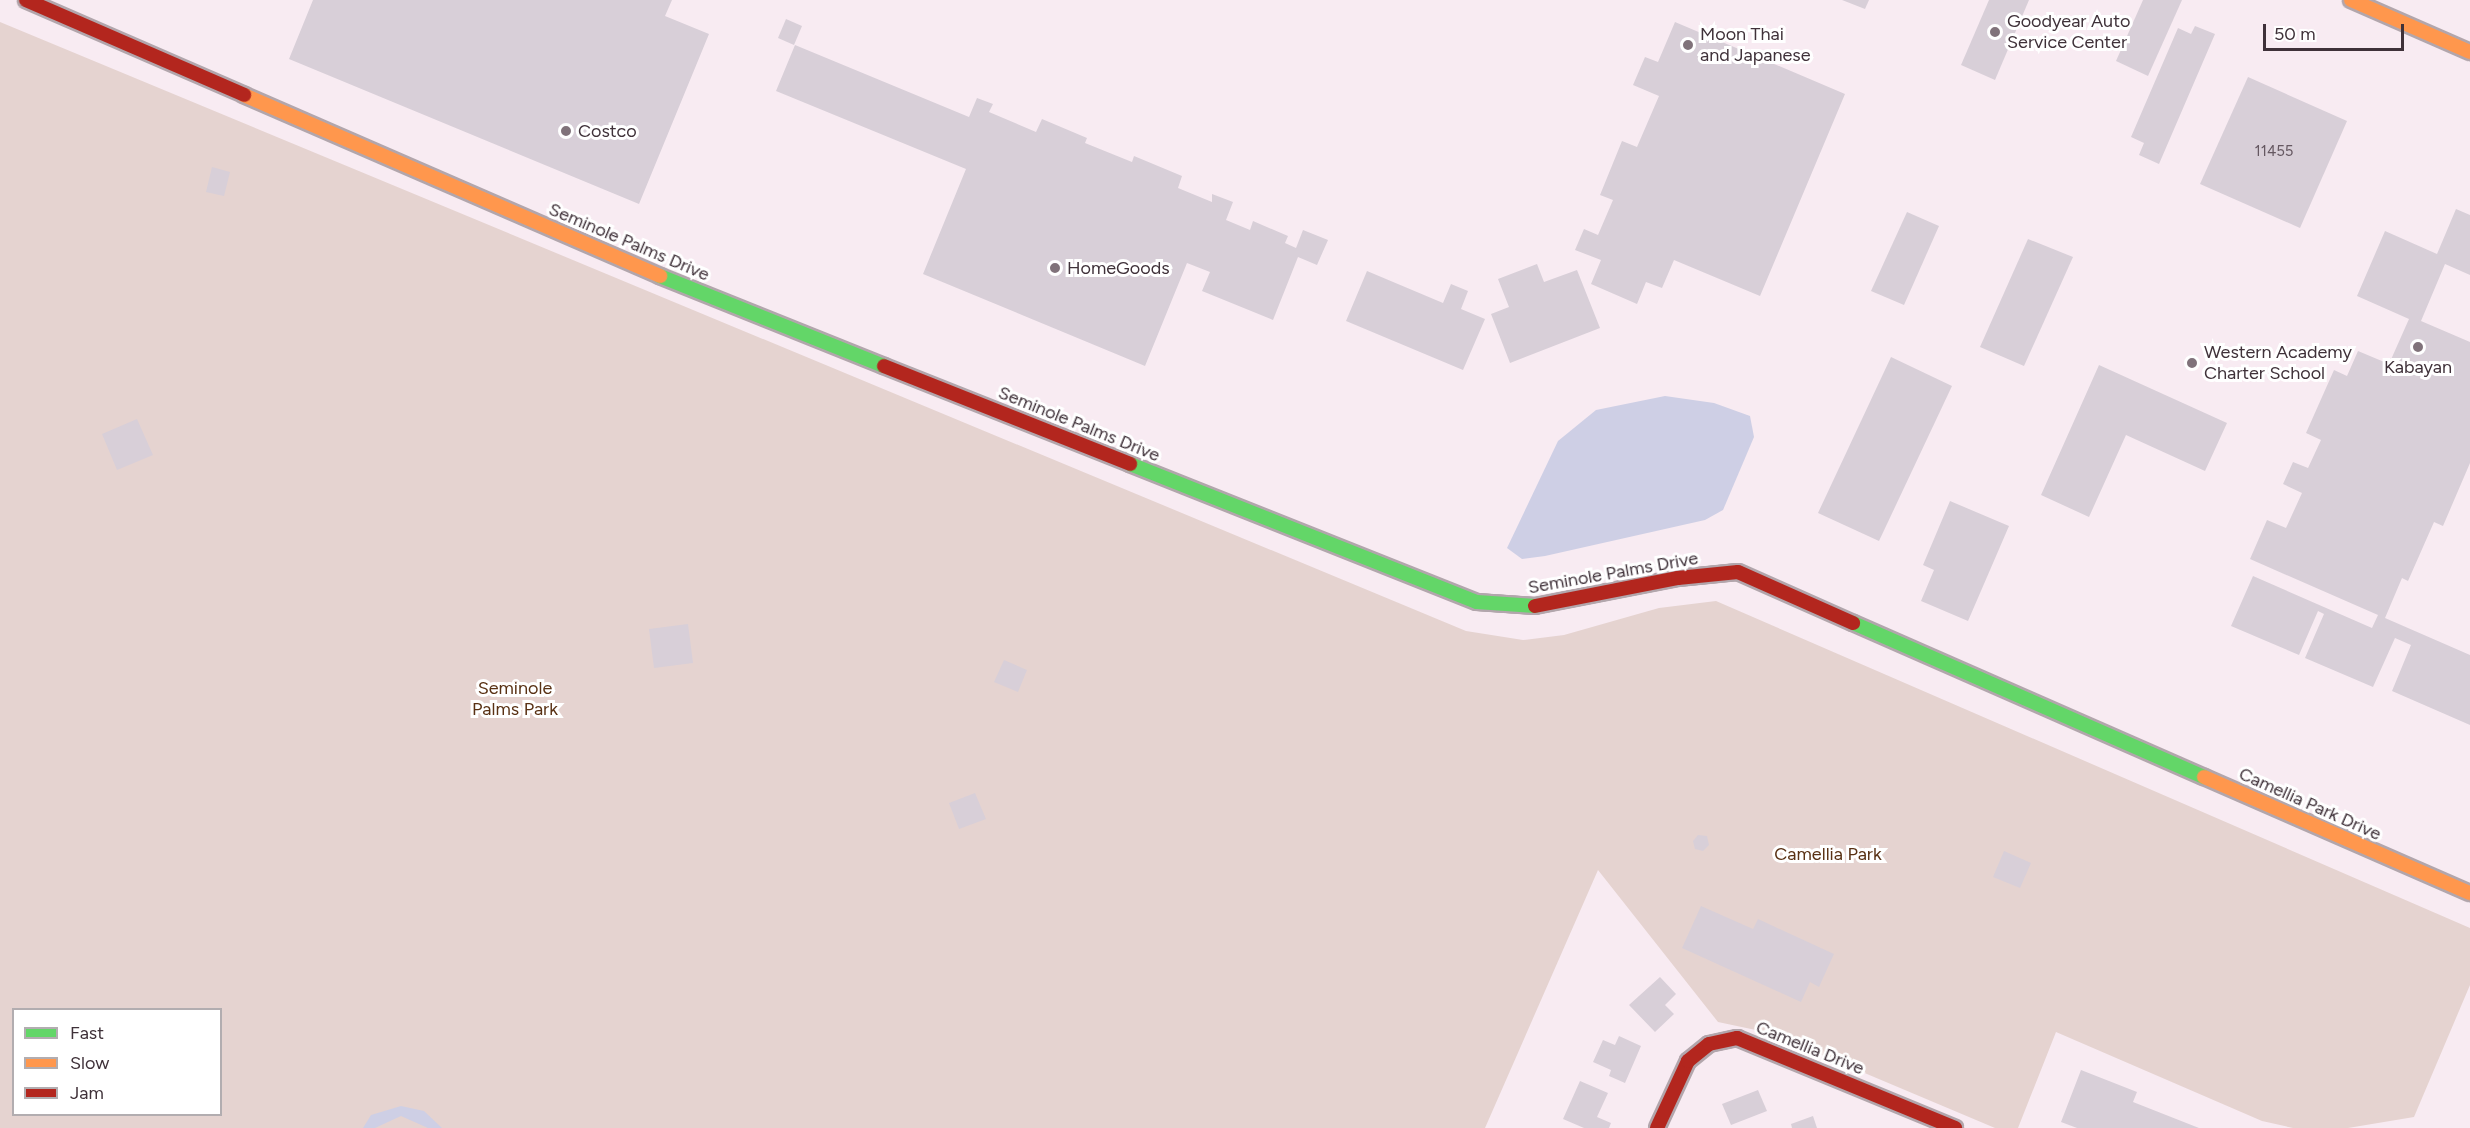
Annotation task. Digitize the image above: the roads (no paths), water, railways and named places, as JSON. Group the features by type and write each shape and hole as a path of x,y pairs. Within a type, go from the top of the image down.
{"main road":[{"name":"Seminole Palms Drive","path":"26,0 652,273 1477,602 1520,607 1556,605 1678,578 1738,572 2136,747"},
{"path":"2351,0 2470,52"},
{"name":"Camellia Park Drive","path":"2136,747 2470,893"},
{"name":"Camellia Drive","path":"1657,1128 1688,1061 1709,1044 1737,1038 1751,1041 1955,1128"}],"water":[{"path":"1665,396 1714,403 1750,416 1754,437 1723,510 1705,520 1545,556 1522,559 1507,548 1558,441 1596,410"},
{"path":"401,1106 424,1111 442,1128 428,1128 401,1116 375,1128 363,1128 371,1115"}],"place":[{"name":"Goodyear Auto Service Center","path":"1995,32"},
{"name":"Moon Thai and Japanese","path":"1688,45"},
{"name":"Costco","path":"566,131"},
{"name":"HomeGoods","path":"1055,268"},
{"name":"Kabayan","path":"2418,347"},
{"name":"Western Academy Charter School","path":"2192,363"}],"park label":[{"name":"Seminole Palms Park","path":"515,699"},
{"name":"Camellia Park","path":"1828,854"}]}
